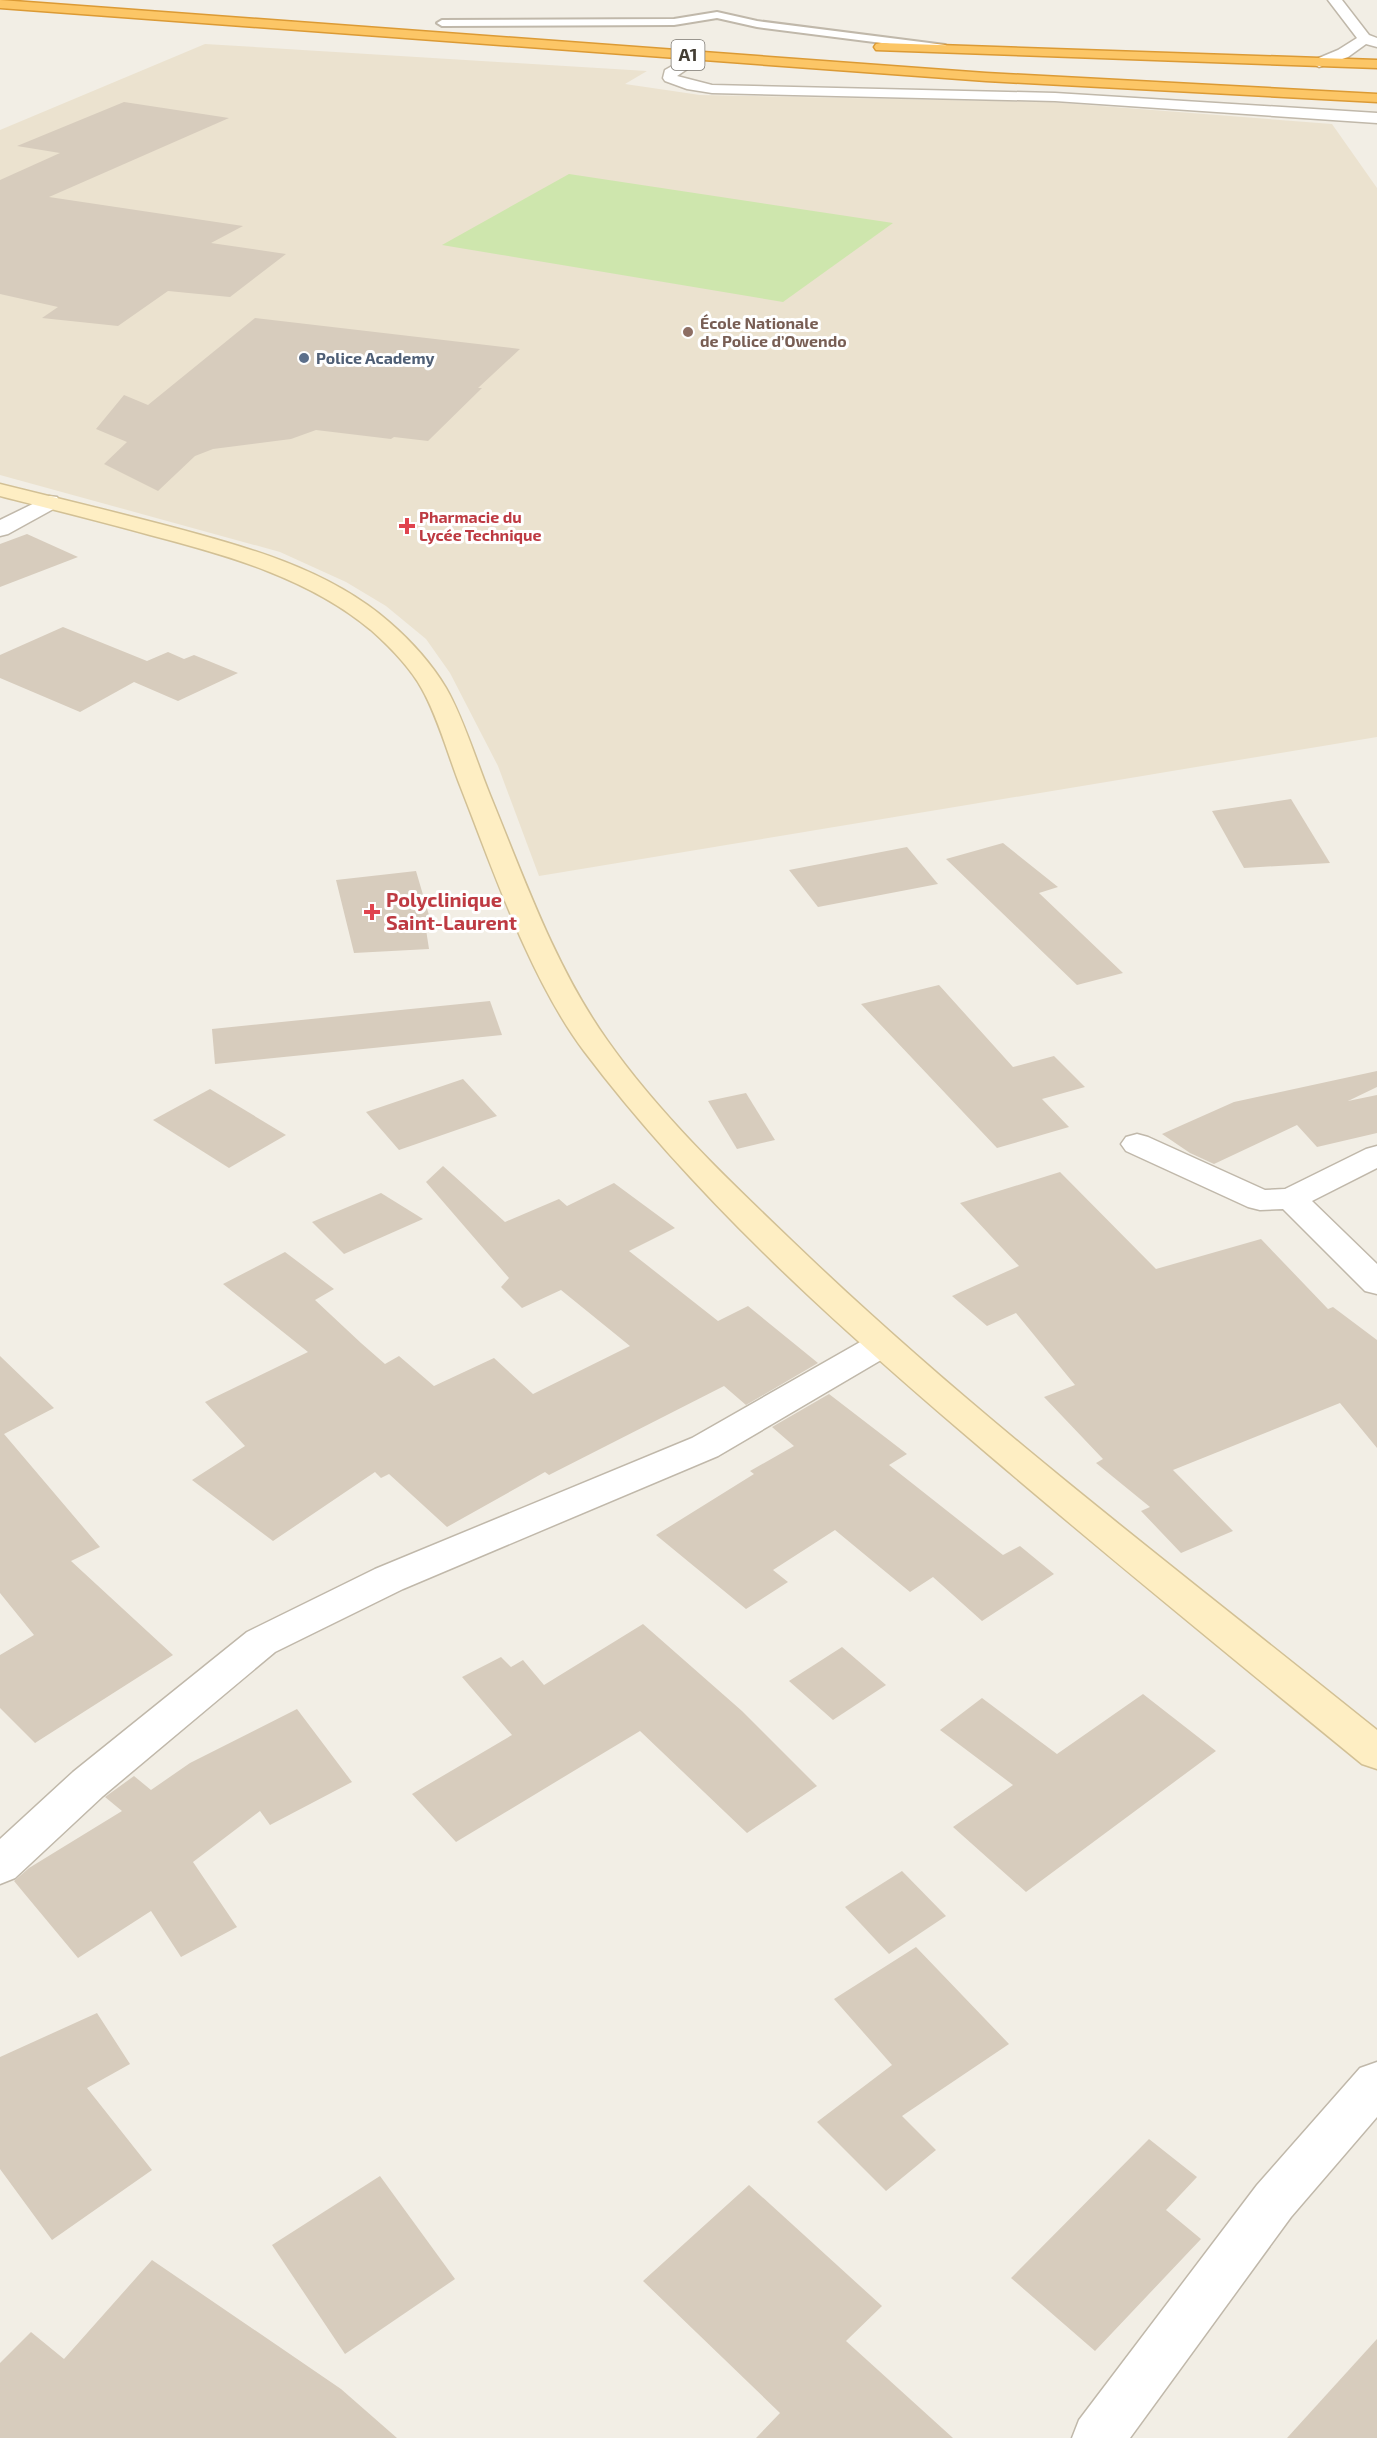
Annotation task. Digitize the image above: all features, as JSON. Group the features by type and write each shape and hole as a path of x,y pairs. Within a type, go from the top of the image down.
{"highway":[{"name":"A1","path":"78,0 274,15 662,37"},
{"name":"A1","path":"0,4 986,77 1377,98"},
{"path":"792,43 1377,64"}],"street":[{"path":"1319,63 1342,56 1370,40 1335,0"},
{"path":"697,56 670,73 670,78 692,86 712,89 1055,97 1377,118"},
{"path":"0,490 205,543 285,570 330,592 370,618 405,649 422,668 435,690 516,892 553,974 592,1041 654,1118 749,1218 881,1346 1377,1753"},
{"path":"0,529 49,502"},
{"path":"1137,1144 1260,1200 1291,1199 1377,1156"},
{"path":"1291,1199 1377,1283"},
{"path":"0,1866 88,1784 261,1642 389,1579 705,1448 881,1346"},
{"path":"1098,2438 1274,2201 1377,2083"}],"lane":[{"path":"442,23 674,22 718,12 757,24 972,51"}],"shaded area":[{"name":"École Nationale de Police d’Owendo","path":"205,44 647,71 625,84 700,95 1049,102 1332,124 1377,188 1377,737 539,876 498,766 450,673 426,639 386,606 346,582 280,552 0,475 0,130"}],"green space":[{"path":"569,174 893,223 783,302 442,245"}],"building":[{"path":"124,102 229,118 49,197 243,226 211,243 286,254 230,297 168,291 118,326 42,318 58,307 0,294 0,180 60,153 17,146"},
{"path":"255,318 520,349 478,388 482,388 428,441 316,430 291,439 213,449 195,456 158,491 104,464 127,442 96,429 124,395 148,405"},
{"path":"27,534 78,557 0,587 0,544"},
{"path":"63,627 147,661 168,652 184,659 194,655 238,673 178,701 134,682 80,712 0,678 0,655"},
{"path":"1291,799 1330,863 1244,868 1212,811"},
{"path":"1003,843 1058,887 1039,893 1123,973 1077,985 946,859"},
{"path":"907,847 938,884 818,907 789,870"},
{"path":"416,871 431,922 425,923 429,949 354,953 336,880"},
{"path":"939,985 1013,1067 1054,1056 1085,1087 1042,1099 1069,1127 997,1148 861,1004"},
{"path":"490,1001 502,1035 215,1064 212,1029"},
{"path":"1377,1071 1377,1087 1348,1101 1377,1095 1377,1133 1317,1147 1297,1125 1214,1164 1190,1153 1162,1134 1234,1102"},
{"path":"463,1079 497,1116 399,1150 366,1112"},
{"path":"210,1089 286,1135 229,1168 153,1120"},
{"path":"746,1093 775,1140 737,1149 708,1101"},
{"path":"443,1166 505,1222 559,1199 567,1206 614,1183 675,1228 629,1251 718,1321 748,1306 818,1363 746,1405 724,1386 549,1475 545,1472 447,1527 389,1474 381,1478 375,1472 273,1541 192,1480 245,1446 205,1402 308,1352 223,1284 285,1252 334,1289 315,1300 361,1343 385,1364 399,1356 434,1386 494,1358 533,1394 630,1346 561,1290 522,1308 501,1287 509,1278 426,1182"},
{"path":"1060,1172 1156,1269 1261,1239 1328,1309 1333,1307 1377,1340 1377,1448 1340,1403 1173,1470 1233,1531 1181,1553 1141,1511 1150,1507 1096,1463 1103,1459 1044,1397 1075,1385 1016,1313 987,1326 952,1296 1019,1266 960,1203"},
{"path":"381,1193 423,1219 344,1254 312,1222"},
{"path":"0,1356 54,1408 4,1434 100,1547 71,1561 173,1655 35,1743 0,1708 0,1655 34,1635 0,1593"},
{"path":"829,1394 907,1454 889,1465 1003,1555 1020,1546 1054,1574 982,1621 933,1577 910,1592 835,1530 773,1570 788,1582 746,1609 656,1535 754,1474 750,1471 794,1446 772,1427"},
{"path":"643,1624 742,1711 817,1786 747,1833 640,1731 456,1842 412,1794 512,1735 462,1677 501,1657 511,1667 523,1660 544,1685"},
{"path":"842,1647 886,1685 833,1720 789,1681"},
{"path":"1143,1694 1216,1751 1026,1892 953,1827 1013,1785 940,1730 982,1698 1057,1754"},
{"path":"297,1709 352,1782 270,1825 260,1811 193,1862 237,1927 181,1957 151,1911 78,1958 14,1881 29,1868 122,1811 105,1797 134,1776 151,1790 190,1763"},
{"path":"902,1871 946,1916 889,1954 845,1907"},
{"path":"916,1947 1009,2044 902,2116 936,2150 886,2191 817,2122 892,2065 834,1999"},
{"path":"97,2013 130,2064 87,2088 152,2170 52,2240 0,2169 0,2057"},
{"path":"1149,2139 1197,2177 1166,2210 1201,2239 1095,2351 1011,2278"},
{"path":"380,2176 455,2279 345,2354 272,2245"},
{"path":"749,2185 882,2306 846,2341 953,2438 756,2438 780,2413 643,2281"},
{"path":"152,2260 341,2389 397,2438 0,2438 0,2363 31,2332 64,2359"},
{"path":"1377,2339 1377,2438 1287,2438"}],"place":[{"name":"École Nationale de Police d’Owendo","path":"688,332"},
{"name":"Police Academy","path":"304,358"},
{"name":"Pharmacie du Lycée Technique","path":"407,526"},
{"name":"Polyclinique Saint-Laurent","path":"372,912"}]}
